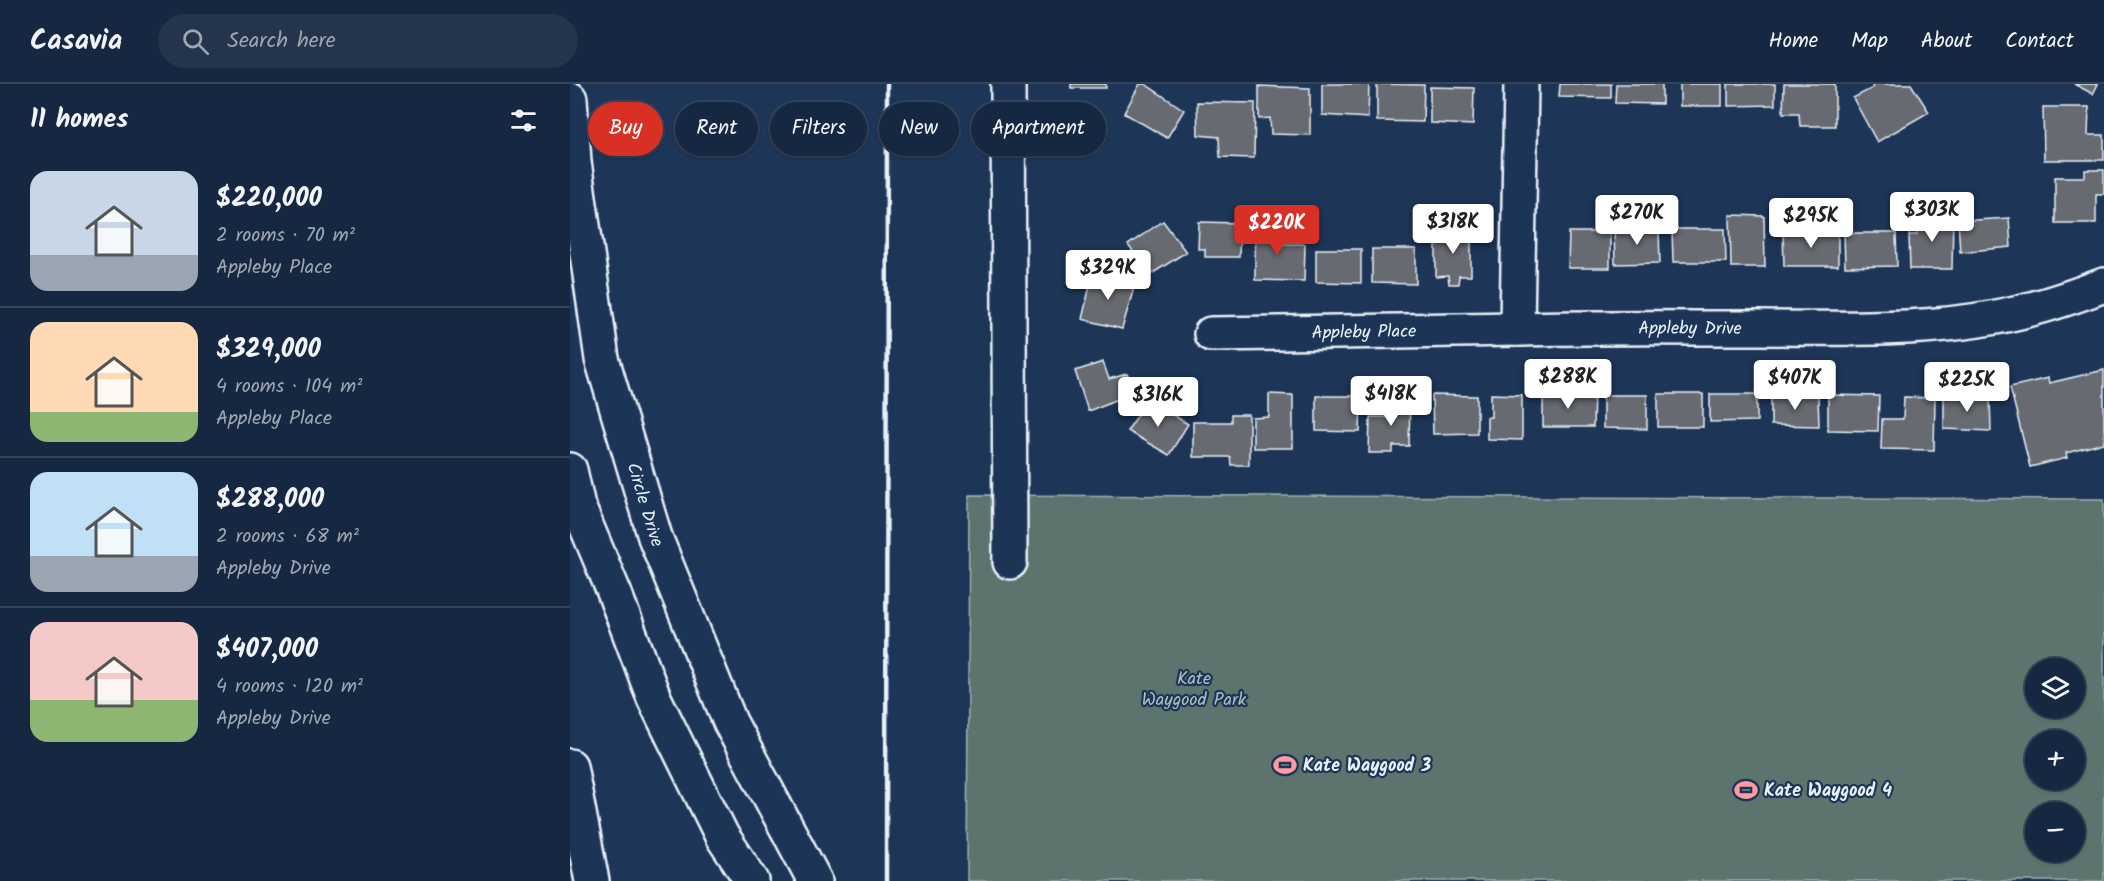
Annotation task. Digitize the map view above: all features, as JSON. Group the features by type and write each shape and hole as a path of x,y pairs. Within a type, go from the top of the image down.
{"main road":[{"path":"1008,84 1010,562"},
{"path":"1517,329 1521,84"},
{"name":"Circle Drive","path":"570,99 574,162 602,359 655,537 730,722 815,881"},
{"name":"Appleby Drive","path":"1517,329 1921,326 2029,310 2104,285"},
{"name":"Appleby Place","path":"1211,334 1517,329"},
{"path":"570,470 578,506 614,592 654,698 722,836 752,881"},
{"path":"570,766 592,881"}],"green space":[{"name":"Kate Waygood Park","path":"969,495 2104,499 2104,881 967,881"}],"building":[{"path":"1071,84 1106,84 1106,88 1071,88"},
{"path":"1140,84 1145,84 1184,110 1167,138 1124,113"},
{"path":"1322,84 1369,84 1368,118 1322,115"},
{"path":"1377,84 1424,85 1423,122 1377,121"},
{"path":"1560,84 1611,84 1611,98 1559,97"},
{"path":"1616,84 1662,84 1662,104 1615,103"},
{"path":"1680,84 1722,84 1722,106 1680,106"},
{"path":"1728,84 1775,84 1775,105 1728,106"},
{"path":"1784,84 1835,84 1835,126 1800,126 1799,113 1783,113"},
{"path":"1871,84 1911,84 1929,112 1877,142 1853,98 1873,88"},
{"path":"2074,84 2098,84 2093,94"},
{"path":"1259,86 1310,88 1310,135 1271,134 1270,118 1259,119"},
{"path":"1430,87 1474,88 1473,125 1430,123"},
{"path":"1197,102 1255,103 1254,158 1220,157 1219,137 1198,135"},
{"path":"2043,107 2089,107 2088,135 2104,135 2104,160 2044,160"},
{"path":"2085,170 2104,170 2104,194 2096,194 2096,223 2055,223 2055,177 2085,177"},
{"path":"1730,215 1764,216 1765,267 1731,267"},
{"path":"1917,215 1953,215 1952,269 1910,269 1909,235 1917,235"},
{"path":"2009,218 2011,247 1960,252 1958,221"},
{"path":"1163,221 1186,252 1150,275 1128,245"},
{"path":"1199,222 1240,223 1239,257 1205,257 1205,249 1198,249"},
{"path":"1255,224 1282,225 1281,244 1305,244 1304,281 1255,280"},
{"path":"1659,229 1660,263 1615,264 1614,230"},
{"path":"1672,229 1725,229 1726,262 1673,262"},
{"path":"1436,232 1471,232 1471,276 1459,276 1458,284 1449,284 1448,276 1436,277"},
{"path":"1569,232 1610,232 1610,268 1568,268"},
{"path":"1783,232 1838,232 1838,266 1784,266"},
{"path":"1844,233 1896,233 1897,266 1845,267"},
{"path":"1316,249 1361,249 1361,283 1316,282"},
{"path":"1372,249 1416,249 1416,284 1372,283"},
{"path":"1093,273 1135,284 1122,329 1082,319"},
{"path":"1103,362 1109,379 1127,374 1136,392 1088,411 1075,371"},
{"path":"2104,370 2104,443 2066,453 2067,458 2030,467 2010,387 2048,378 2049,383"},
{"path":"1594,393 1593,427 1543,427 1543,394"},
{"path":"1269,394 1293,395 1293,448 1253,448 1253,418 1269,417"},
{"path":"1491,394 1522,395 1522,440 1487,439 1487,417 1491,417"},
{"path":"1658,394 1703,394 1703,427 1658,427"},
{"path":"1710,394 1757,394 1757,421 1710,422"},
{"path":"1432,395 1477,396 1477,433 1433,434"},
{"path":"1603,395 1647,395 1647,429 1603,428"},
{"path":"1771,395 1818,396 1819,426 1771,425"},
{"path":"1828,395 1879,396 1878,431 1828,430"},
{"path":"1316,396 1361,396 1360,432 1316,431"},
{"path":"1387,396 1410,396 1409,446 1393,446 1393,453 1369,453 1370,417 1387,417"},
{"path":"1944,396 1990,397 1991,431 1944,429"},
{"path":"1904,397 1935,398 1934,450 1881,449 1882,419 1903,419"},
{"path":"1148,400 1188,424 1169,455 1127,431"},
{"path":"1231,415 1249,415 1249,465 1231,465 1230,457 1193,457 1193,422 1231,422"}],"railway":[{"path":"886,881 887,84"}],"place":[{"name":"Kate Waygood 3","path":"1285,765"},
{"name":"Kate Waygood 4","path":"1746,790"}]}
